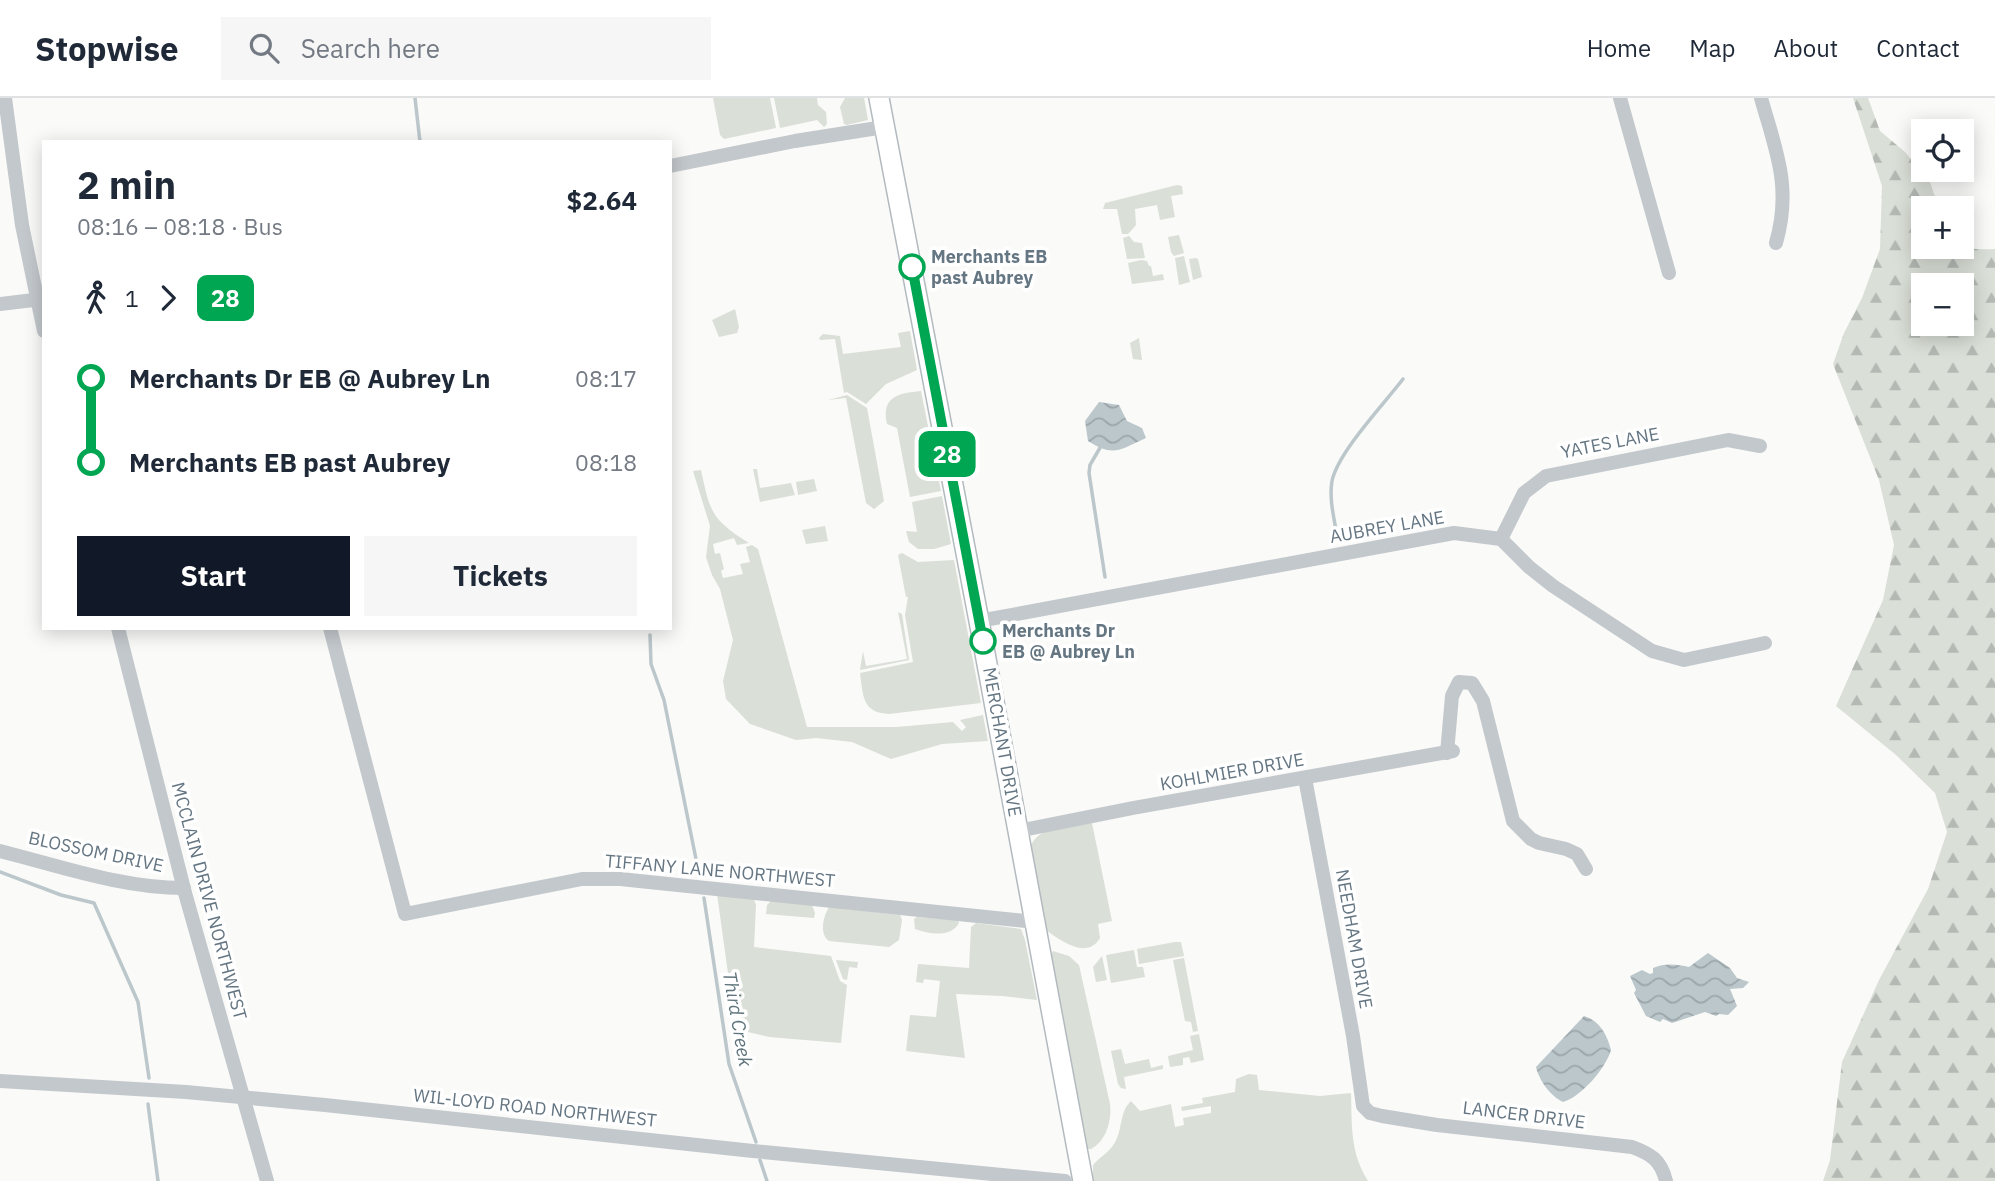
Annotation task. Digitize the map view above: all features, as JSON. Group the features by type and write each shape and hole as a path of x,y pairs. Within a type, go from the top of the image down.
{"main road":[{"name":"MERCHANT DRIVE","path":"879,98 1083,1181"}],"street":[{"path":"0,304 40,299 22,225 5,98"},
{"path":"1620,98 1669,273"},
{"path":"1761,98 1781,166 1785,196 1776,243"},
{"path":"672,166 795,141 884,127"},
{"name":"YATES LANE","path":"1501,539 1524,493 1546,476 1728,440 1760,446"},
{"name":"AUBREY LANE","path":"979,621 1454,533 1501,539"},
{"path":"1501,539 1553,586 1652,651 1684,660 1765,643"},
{"name":"MCCLAIN DRIVE NORTHWEST","path":"119,630 184,888 267,1181"},
{"name":"TIFFANY LANE NORTHWEST","path":"331,630 405,914 582,879 623,879 1035,922"},
{"name":"KOHLMIER DRIVE","path":"1018,831 1450,752 1451,696 1459,682 1472,683 1483,701 1513,821 1531,839 1577,855 1586,869"},
{"name":"NEEDHAM DRIVE","path":"1305,778 1353,1036 1363,1107"},
{"name":"BLOSSOM DRIVE","path":"0,851 131,884 156,888 184,888"},
{"name":"WIL-LOYD ROAD NORTHWEST","path":"0,1081 186,1092 1066,1181"},
{"name":"LANCER DRIVE","path":"1363,1107 1370,1113 1382,1116 1437,1125 1632,1147 1654,1157 1663,1166 1667,1181"}],"green space":[{"path":"713,98 770,98 776,128 724,139 720,135"},
{"path":"774,98 817,98 818,105 826,112 827,124 824,127 817,120 780,128"},
{"path":"845,98 864,98 868,120 844,124 840,107"},
{"path":"1853,98 1868,98 1880,131 1911,159 1911,182 1930,182 1935,196 1911,196 1911,259 1974,259 1974,249 1995,249 1995,1181 1823,1181 1830,1160 1842,1062 1879,980 1928,889 1947,832 1935,793 1896,755 1836,706 1883,600 1894,545 1879,480 1833,364 1880,249 1882,186"},
{"path":"1182,186 1183,194 1171,196 1175,217 1160,220 1157,205 1135,209 1136,225 1128,234 1122,234 1117,209 1103,209 1105,203"},
{"path":"1179,235 1184,253 1174,256 1168,237"},
{"path":"1129,236 1134,242 1142,243 1145,258 1127,259 1123,238"},
{"path":"1184,256 1190,282 1179,285 1175,258"},
{"path":"1196,258 1202,277 1193,280 1189,259"},
{"path":"1147,261 1151,266 1153,276 1163,274 1164,280 1132,284 1128,263"},
{"path":"735,309 739,327 737,333 719,337 712,320"},
{"path":"910,331 917,370 886,384 866,404 847,392 844,393 835,339 819,338 823,334 840,336 843,354 901,347 898,333"},
{"path":"1139,338 1142,360 1133,359 1130,343"},
{"path":"921,391 941,491 910,497 897,428 887,424 886,415 889,402 893,398"},
{"path":"847,395 867,408 884,501 874,509 866,503 846,398 828,400"},
{"path":"753,469 757,469 760,488 791,483 795,495 760,502"},
{"path":"701,470 714,513 727,527 749,543 737,545 734,538 713,544 715,554 720,553 723,578 743,574 740,564 750,562 746,547 752,545 758,549 807,727 897,727 953,722 962,731 966,727 960,720 983,715 988,741 942,744 891,759 852,742 816,738 796,740 750,724 726,699 723,681 733,640 720,589 706,557 710,526 693,471"},
{"path":"814,479 817,491 798,495 796,482"},
{"path":"942,496 951,544 934,549 918,549 909,542 906,531 917,532 912,502"},
{"path":"825,526 828,541 806,544 802,530"},
{"path":"902,553 918,562 954,560 981,703 889,714 874,710 866,701 860,673 913,662 905,615 908,597 898,555"},
{"path":"898,612 902,614 909,660 860,670 863,651 866,666 907,659"},
{"path":"1092,823 1112,921 1098,924 1100,938 1088,948 1081,948 1066,943 1046,930 1031,846 1035,839 1048,831"},
{"path":"717,894 754,899 754,947 831,956 840,981 847,985 841,1043 769,1037 748,1032 732,1002"},
{"path":"771,901 812,905 814,918 766,914 767,905"},
{"path":"829,907 900,915 902,920 899,940 889,947 829,941 824,934 823,925"},
{"path":"914,919 958,920 959,923 951,931 933,933 915,929"},
{"path":"976,923 1021,929 1037,1000 956,994 965,1058 906,1051 910,1015 936,1017 940,981 924,979 923,983 916,982 918,964 969,968 971,927"},
{"path":"1181,942 1184,956 1139,964 1137,949"},
{"path":"1134,950 1137,967 1143,967 1145,977 1111,983 1106,955"},
{"path":"1053,951 1069,956 1079,965 1110,1104 1107,1130 1101,1141 1091,1149 1087,1149 1051,955"},
{"path":"1102,956 1107,980 1096,982 1093,967"},
{"path":"1184,958 1198,1031 1193,1032 1191,1022 1185,1021 1173,960"},
{"path":"836,960 858,962 857,968 849,967 847,980 843,979"},
{"path":"1199,1034 1204,1060 1191,1063 1189,1057 1183,1058 1183,1065 1170,1067 1168,1056 1193,1050 1190,1036"},
{"path":"1121,1049 1125,1064 1149,1059 1151,1068 1163,1065 1163,1069 1124,1077 1126,1089 1121,1088 1111,1051"},
{"path":"1249,1074 1257,1075 1259,1090 1320,1096 1351,1093 1355,1149 1368,1181 1093,1181 1093,1165 1114,1144 1125,1110 1131,1101 1140,1111 1171,1104 1175,1127 1184,1125 1183,1118 1211,1113 1211,1106 1182,1111 1181,1107 1203,1103 1202,1098 1235,1092 1236,1079"}],"water":[{"path":"1099,402 1119,405 1127,421 1142,428 1146,438 1117,450 1105,449 1088,441 1085,421"},
{"path":"1708,953 1730,968 1737,978 1749,982 1743,988 1730,989 1737,1006 1728,1015 1716,1016 1705,1012 1672,1023 1663,1019 1660,1022 1646,1016 1634,993 1636,990 1630,976 1642,970 1653,973 1653,968 1662,965 1689,967"},
{"path":"1584,1016 1602,1029 1611,1050 1592,1081 1563,1102 1546,1087 1536,1067"}],"waterway":[{"name":"Third Creek","path":"415,98 420,140"},
{"path":"1337,535 1331,495 1336,469 1363,428 1403,379"},
{"path":"1101,446 1090,465 1089,473 1105,577"},
{"name":"Third Creek","path":"650,635 651,664 664,700 699,874"},
{"path":"0,872 61,895 94,903 138,1002 149,1078"},
{"name":"Third Creek","path":"704,898 729,1064 756,1142"},
{"path":"148,1104 158,1181"},
{"name":"Third Creek","path":"760,1160 767,1181"}],"bus line":[{"name":"28","path":"912,267 983,641"}],"place":[{"name":"Merchants EB past Aubrey","path":"912,267"},
{"name":"Merchants Dr EB @ Aubrey Ln","path":"983,641"}]}
